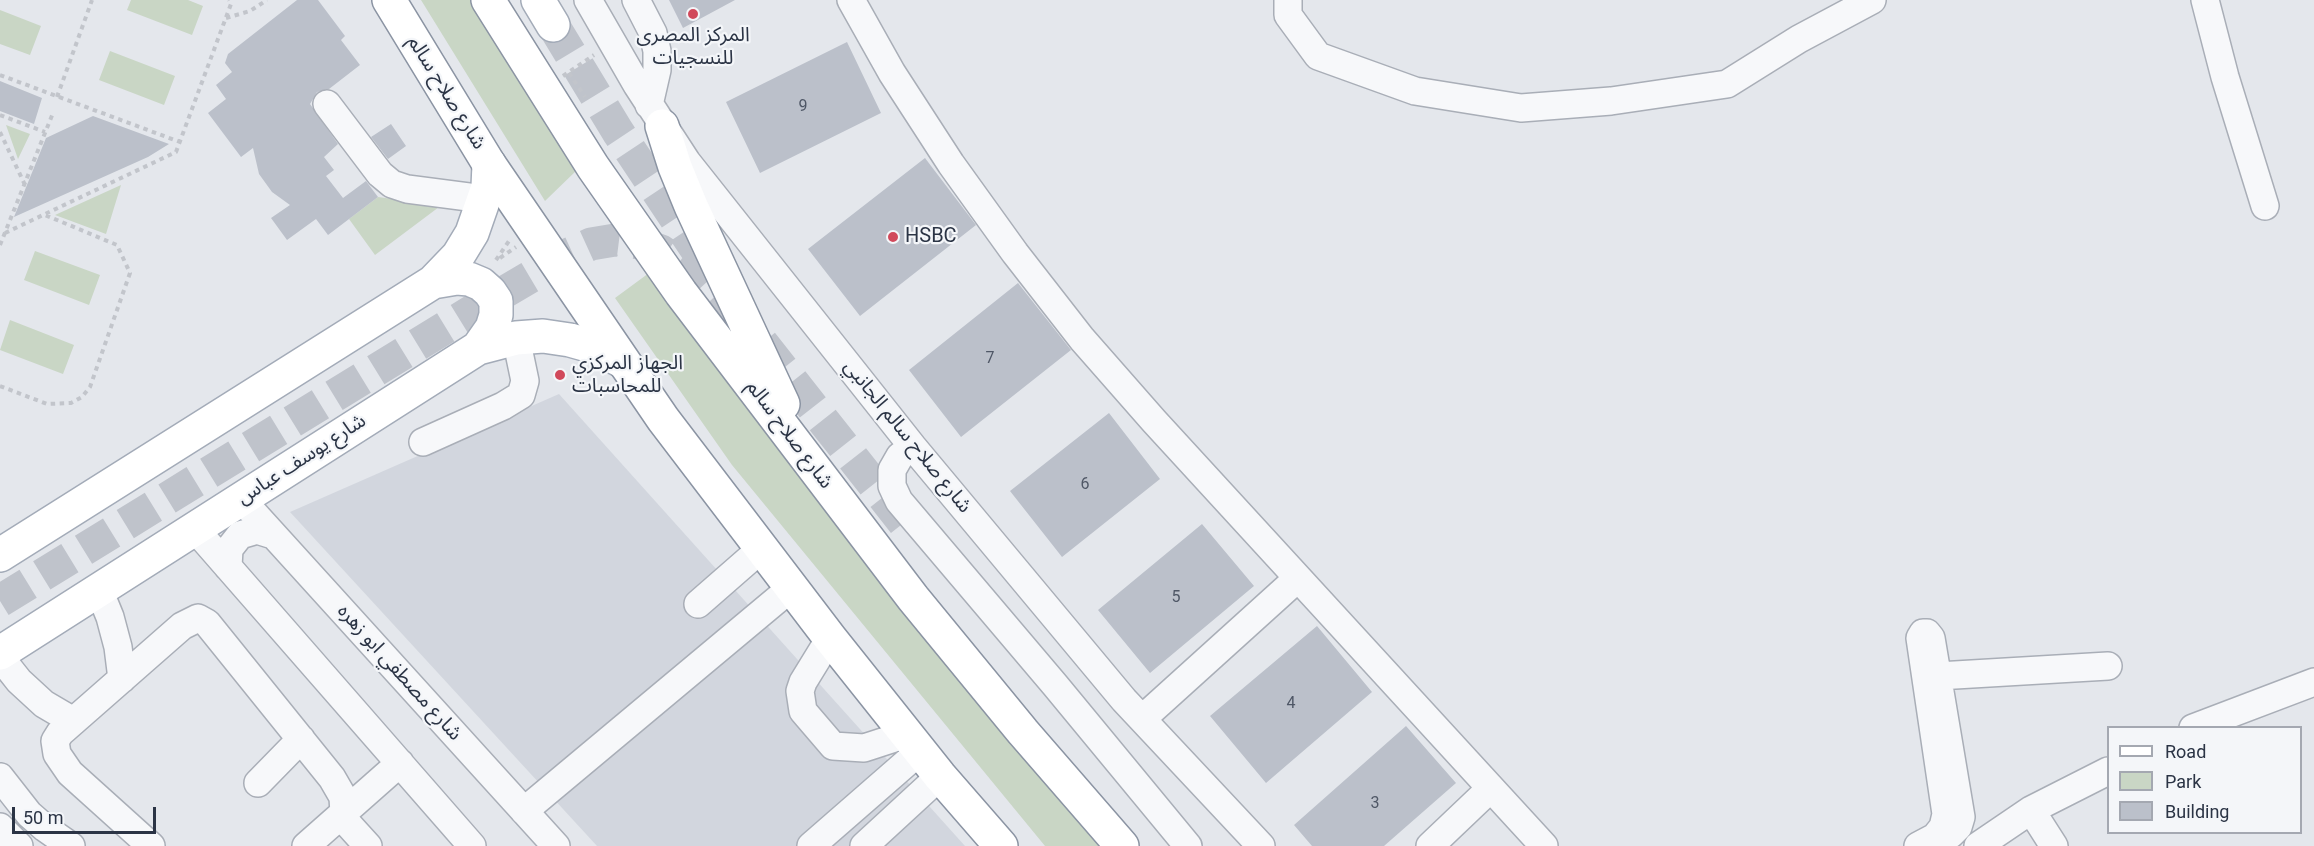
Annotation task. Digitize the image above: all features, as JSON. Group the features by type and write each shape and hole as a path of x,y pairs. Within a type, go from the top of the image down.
{"main road":[{"name":"شارع صلاح سالم","path":"389,0 489,164 622,361 791,588 913,743 1000,846"},
{"name":"شارع صلاح سالم","path":"488,0 556,81 593,166 675,285 968,666 1122,846"},
{"path":"656,116 691,206 809,460"},
{"path":"0,555 433,282 458,256 472,233 488,187 489,164"},
{"path":"433,282 457,278 470,279 481,284 490,292 496,302 495,315 492,328 478,348"},
{"name":"شارع يوسف عباس","path":"0,655 478,348 516,338 543,336 595,347 622,361"}],"street":[{"name":"شارع صلاح سالم الجانبي","path":"588,0 656,116 708,188 913,447 1142,719 1261,846"},
{"path":"636,0 653,33 657,51 656,116"},
{"path":"851,0 892,72 939,146 1048,297 1154,422 1544,846"},
{"path":"1288,0 1287,15 1318,56 1415,91 1521,108 1611,101 1727,84 1799,39 1872,0"},
{"path":"2205,0 2225,78 2265,206"},
{"path":"327,104 380,174 392,184 407,189 484,199"},
{"path":"423,442 521,395 525,381 516,338"},
{"path":"913,447 900,456 892,470 892,486 899,501 1188,846"},
{"name":"شارع مصطفي ابو زهره","path":"241,500 556,846"},
{"path":"195,529 472,846"},
{"path":"228,567 229,549 240,535 257,530 273,535"},
{"path":"698,604 761,549"},
{"path":"1142,719 1298,578"},
{"path":"529,816 791,588"},
{"path":"99,590 110,617 118,647 122,679"},
{"path":"151,846 70,773 57,754 55,741 73,721 182,626 198,618 207,622 332,778 343,797 344,814 348,824 368,846"},
{"path":"1918,846 1935,837 1943,826 1946,814 1920,638 1923,633 1930,636 1961,818 1951,834 1934,846"},
{"path":"830,638 803,682 800,691 803,711 834,746 864,748 913,743"},
{"path":"0,655 19,681 36,696 73,721"},
{"path":"1938,676 2108,666"},
{"path":"2198,726 2314,682"},
{"path":"529,816 643,729"},
{"path":"258,783 301,739"},
{"path":"811,846 913,743"},
{"path":"306,846 400,763"},
{"path":"1978,846 2031,810 2107,772"},
{"path":"864,846 940,776"},
{"path":"0,777 29,814 71,846"},
{"path":"1430,846 1491,788"},
{"path":"2031,810 2054,846"},
{"path":"0,827 19,846"}],"path":[{"path":"57,97 92,0"},
{"path":"5,233 176,152 231,4 228,0"},
{"path":"226,18 250,11 267,0"},
{"path":"585,97 556,81 612,42"},
{"path":"0,75 180,142"},
{"path":"0,245 53,113"},
{"path":"0,115 45,132"},
{"path":"0,132 25,185"},
{"path":"0,386 47,404 71,403 82,397 90,387 130,273 117,245 44,215"},
{"path":"496,260 525,241"}],"shaded area":[{"path":"559,394 965,846 597,846 290,512"}],"green space":[{"path":"131,0 188,0 203,6 192,35 127,10"},
{"path":"421,0 475,0 578,169 545,201"},
{"path":"0,10 41,26 30,55 0,44"},
{"path":"110,51 175,76 164,105 99,80"},
{"path":"6,125 30,134 18,159"},
{"path":"121,185 106,234 55,215"},
{"path":"378,197 439,207 375,255 349,219"},
{"path":"35,251 100,275 89,305 24,280"},
{"path":"649,273 1112,846 1045,846 732,465 615,298"},
{"path":"10,320 74,345 63,374 0,350"}],"building":[{"path":"297,0 318,0 345,36 341,40 360,65 329,89 317,92 310,104 338,144 324,157 334,170 326,176 343,198 366,181 378,197 328,235 316,219 287,240 271,218 290,205 272,192 259,174 253,148 241,157 208,113 226,99 216,85 232,72 225,63 228,54"},
{"name":"المركز المصرى للنسجيات","path":"669,0 735,0 683,28"},
{"path":"847,42 881,113 760,173 726,102"},
{"path":"0,81 42,98 34,124 0,111"},
{"path":"93,116 169,144 148,157 14,217 46,138"},
{"path":"391,124 406,146 388,159 371,137"},
{"name":"HSBC","path":"925,158 976,225 860,316 808,249"},
{"path":"1018,283 1071,350 961,437 909,370"},
{"path":"1109,413 1160,479 1062,557 1010,491"},
{"path":"1202,524 1254,586 1150,673 1098,610"},
{"path":"1317,626 1372,692 1266,783 1210,716"},
{"path":"1406,726 1456,783 1384,846 1312,846 1294,825"}],"tunnel":[{"path":"553,25 618,132 714,276"},
{"path":"0,601 469,313 569,254 591,244 615,240 639,243 661,251 681,265 750,339"},
{"path":"762,343 912,533"}],"place":[{"name":"المركز المصرى للنسجيات","path":"693,14"},
{"name":"HSBC","path":"893,237"},
{"name":"الجهاز المركزي للمحاسبات","path":"560,375"}]}
